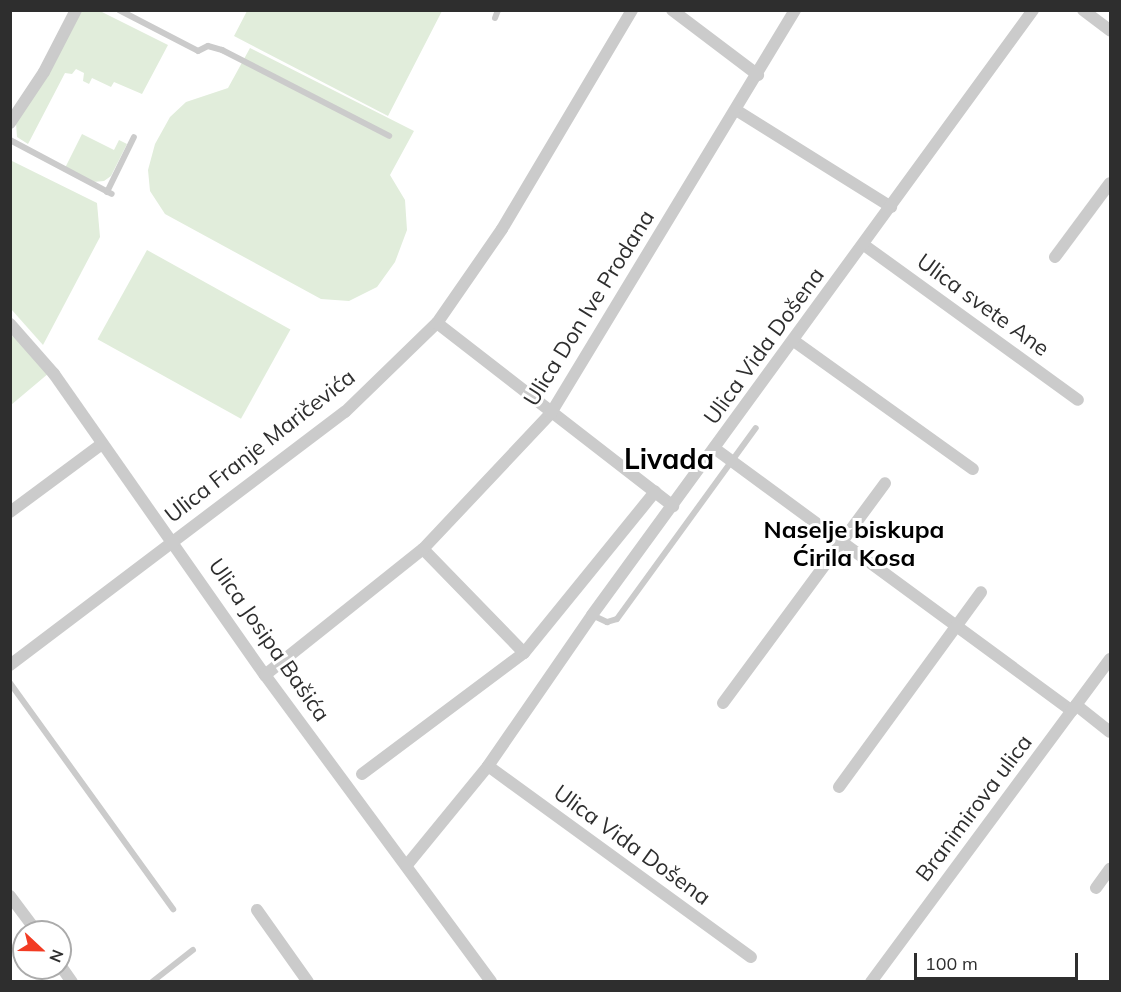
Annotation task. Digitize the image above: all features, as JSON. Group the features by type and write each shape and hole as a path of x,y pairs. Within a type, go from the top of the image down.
{"street":[{"path":"10,123 44,72 76,10"},
{"name":"Ulica Franje Maričevića","path":"10,665 345,412 437,323 502,229 633,10"},
{"path":"672,10 758,75"},
{"name":"Ulica Don Ive Prodana","path":"266,675 423,549 551,413 758,75 795,10"},
{"name":"Ulica Vida Došena","path":"407,865 488,766 592,615 864,245 1033,10"},
{"path":"1083,10 1110,30"},
{"path":"736,110 891,207"},
{"path":"1056,257 1110,183"},
{"name":"Ulica svete Ane","path":"864,245 1078,400"},
{"path":"437,323 673,506"},
{"name":"Ulica Josipa Bašića","path":"10,324 54,374 102,444 174,540 266,675 490,981"},
{"path":"794,341 973,469"},
{"path":"10,512 102,444"},
{"path":"714,448 957,626 1110,732"},
{"path":"723,703 885,483"},
{"path":"362,774 524,653 655,492"},
{"path":"423,549 524,653"},
{"path":"839,787 981,592"},
{"name":"Branimirova ulica","path":"871,981 1110,659"},
{"name":"Ulica Vida Došena","path":"488,766 751,957"},
{"path":"1096,888 1110,869"},
{"path":"10,896 27,920"},
{"path":"257,910 308,981"}],"lane":[{"path":"119,10 198,51 208,46 222,50 389,136"},
{"path":"495,18 498,10"},
{"path":"10,140 109,193 134,137"},
{"path":"592,615 607,622 617,619 756,428"},
{"path":"10,683 173,909"},
{"path":"152,981 193,950"}],"green space":[{"path":"247,10 442,11 388,116 234,36"},
{"path":"81,11 100,11 168,45 142,94 114,82 111,87 92,78 89,84 83,81 84,73 76,69 72,74 65,73 28,144 17,137 16,123"},
{"path":"250,48 414,131 390,175 405,200 407,230 395,262 377,287 349,301 321,299 165,214 150,191 148,170 155,144 170,117 186,102 228,88"},
{"path":"82,134 114,150 119,140 127,144 111,176 104,181 93,182 65,168"},
{"path":"10,160 97,203 100,237 43,345 11,309"},
{"path":"147,250 290,330 241,419 98,339"},
{"path":"15,333 49,373 11,405 11,338"}],"district":[{"name":"Livada","path":"669,459"},
{"name":"Naselje biskupa Ćirila Kosa","path":"854,544"}]}
